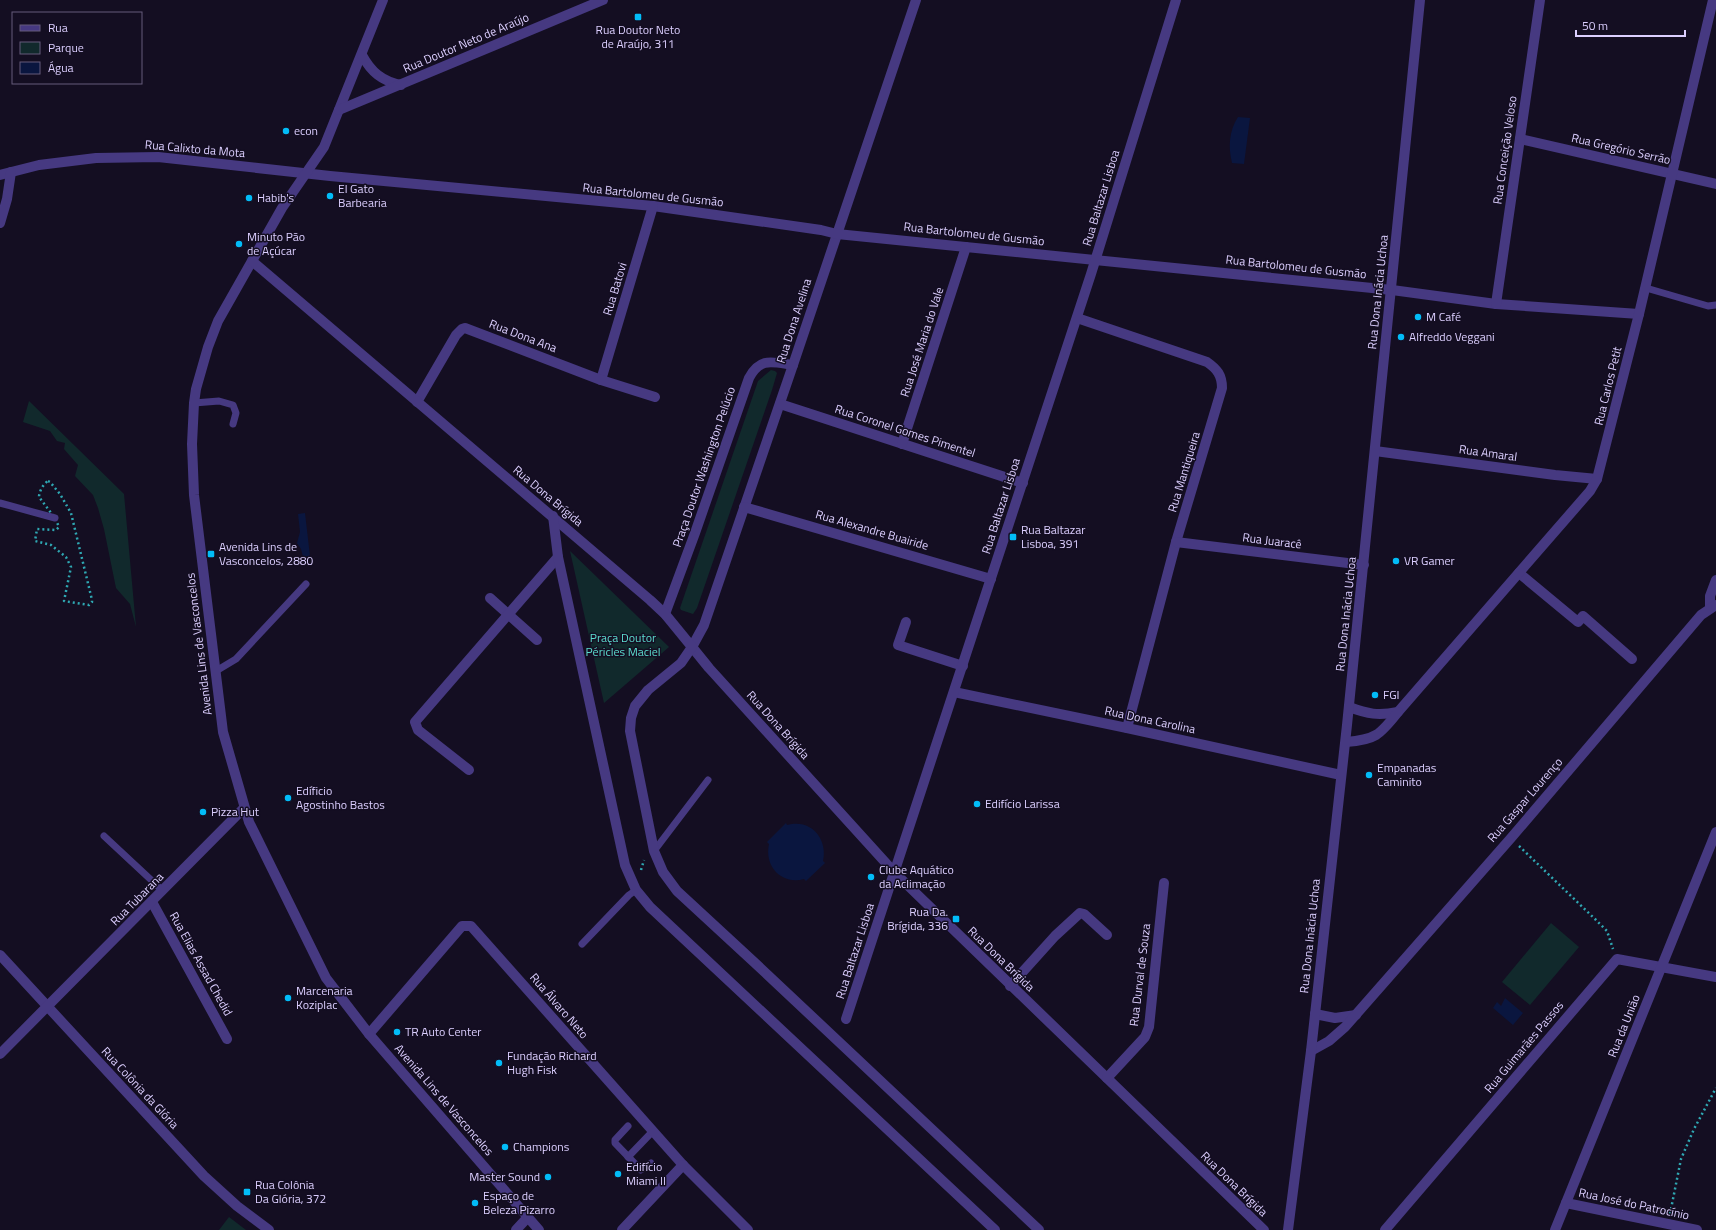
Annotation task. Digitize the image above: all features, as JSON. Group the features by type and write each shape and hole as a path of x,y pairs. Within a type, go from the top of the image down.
{"street":[{"name":"Avenida Lins de Vasconcelos","path":"383,0 324,147 282,208 218,320 208,347 194,403 192,444 194,495 223,732 249,822 326,978 369,1034 540,1230"},
{"name":"Rua Doutor Neto de Araújo","path":"339,110 603,0"},
{"name":"Rua Dona Avelina","path":"916,0 704,625 692,648 681,663 648,690 635,706 631,718 630,731 654,851 662,872 676,891 772,979 1039,1230"},
{"name":"Rua Baltazar Lisboa","path":"846,1020 1096,260 1176,0"},
{"name":"Rua Dona Inácia Uchoa","path":"1288,1230 1311,1051 1341,775 1346,742 1420,0"},
{"name":"Rua Conceição Veloso","path":"1496,304 1540,0"},
{"name":"Rua Carlos Petit","path":"1346,742 1364,741 1376,736 1386,728 1398,712 1590,491 1597,479 1640,314 1713,0"},
{"path":"362,55 373,72 391,83 401,85"},
{"name":"Rua Gregório Serrão","path":"1520,139 1716,184"},
{"name":"Rua Calixto da Mota","path":"0,175 39,165 96,158 158,157 306,173"},
{"path":"0,223 7,199 11,172"},
{"name":"Rua Bartolomeu de Gusmão","path":"306,173 653,206 821,230 837,234 1392,290 1496,304 1640,314"},
{"name":"Rua Batovi","path":"601,380 653,206"},
{"name":"Rua José Maria do Vale","path":"902,444 966,247"},
{"name":"Rua Dona Brígida","path":"252,261 553,516 665,614 714,674 895,873 1010,986 1264,1230"},
{"name":"Rua Mantiqueira","path":"1077,318 1207,362 1216,368 1222,379 1222,388 1176,542 1127,728"},
{"name":"Rua Dona Ana","path":"417,402 456,335 465,328 601,380 655,397"},
{"name":"Praça Doutor Washington Pelúcio","path":"665,614 751,374 759,364 766,362 793,365"},
{"name":"Rua Coronel Gomes Pimentel","path":"780,404 1023,483"},
{"name":"Rua Amaral","path":"1375,450 1555,475 1597,479"},
{"name":"Rua Alexandre Buairide","path":"744,507 991,579"},
{"path":"553,516 558,557 625,864 636,890 650,907 995,1230"},
{"name":"Rua Juaracê","path":"1176,542 1364,565"},
{"path":"469,770 418,730 415,722 558,557"},
{"path":"1519,573 1578,622 1583,616 1632,659"},
{"path":"1713,606 1710,596 1716,580"},
{"path":"490,598 537,640"},
{"name":"Rua Gaspar Lourenço","path":"1311,1051 1329,1041 1345,1028 1511,838 1700,615 1713,606"},
{"path":"906,622 898,645 963,666"},
{"name":"Rua Dona Carolina","path":"954,692 1341,775"},
{"path":"1349,707 1383,716 1398,712"},
{"name":"Rua Tubarana","path":"0,1054 244,808"},
{"name":"Rua da União","path":"1555,1230 1716,832"},
{"name":"Rua Durval de Souza","path":"1107,1078 1145,1037 1149,1027 1164,883"},
{"name":"Rua Elias Assad Chedid","path":"152,902 227,1039"},
{"path":"1010,986 1055,936 1078,914 1084,914 1107,935"},
{"name":"Rua Álvaro Neto","path":"369,1034 462,926 470,926 682,1165 748,1230"},
{"name":"Rua Colônia da Glória","path":"0,955 204,1176 237,1206 269,1230"},
{"path":"1617,959 1716,977"},
{"name":"Rua Guimarães Passos","path":"1385,1230 1617,959"},
{"path":"1315,1014 1335,1018 1356,1015"},
{"path":"622,1230 682,1165"},
{"name":"Rua José do Patrocínio","path":"1566,1203 1697,1230"},
{"path":"516,1230 528,1217"}],"lane":[{"path":"1646,288 1708,306 1716,305"},
{"path":"194,403 219,401 233,405 236,413 233,424"},
{"path":"0,503 55,518"},
{"path":"216,671 236,659 306,584"},
{"path":"654,851 708,780"},
{"path":"104,836 163,891"},
{"path":"582,944 628,895 636,890"},
{"path":"628,1126 616,1140 615,1144 641,1170 651,1163"},
{"path":"628,1157 653,1131"}],"path":[{"path":"48,481 60,494 71,513 92,600 89,605 64,600 71,567 69,562 50,545 34,541 37,529 58,529 59,527 55,518 39,494 45,483 48,481"},
{"path":"1511,838 1607,931 1617,959"},
{"path":"636,890 644,859"},
{"path":"1667,1224 1681,1159 1694,1129 1716,1088"}],"green space":[{"path":"771,370 777,373 772,390 697,608 693,614 681,610 680,608 758,381"},
{"path":"29,401 124,494 136,627 130,604 116,588 104,529 93,495 75,476 78,465 64,449 65,443 57,441 50,431 23,422"},
{"name":"Praça Doutor Péricles Maciel","path":"570,551 669,647 604,703"},
{"path":"1551,923 1579,947 1530,1005 1502,982"},
{"path":"229,1217 246,1230 219,1230"}],"water":[{"path":"1238,117 1250,118 1244,164 1232,163 1231,157 1231,133"},
{"path":"305,513 310,556 303,557 301,549 297,543 300,532 298,514"},
{"path":"786,823 787,825 796,824 810,828 816,832 823,845 823,861 825,863 806,881 804,879 796,880 782,877 772,867 769,860 769,844 767,842"},
{"path":"1505,998 1523,1013 1513,1025 1493,1008 1497,1002 1501,1006"}],"place":[{"name":"Rua Doutor Neto de Araújo, 311","path":"638,17"},
{"name":"econ","path":"286,131"},
{"name":"El Gato Barbearia","path":"330,196"},
{"name":"Habib's","path":"249,198"},
{"name":"Minuto Pão de Açúcar","path":"239,244"},
{"name":"M Café","path":"1418,317"},
{"name":"Alfreddo Veggani","path":"1401,337"},
{"name":"Rua Baltazar Lisboa, 391","path":"1013,537"},
{"name":"Avenida Lins de Vasconcelos, 2880","path":"211,554"},
{"name":"VR Gamer","path":"1396,561"},
{"name":"FGI","path":"1375,695"},
{"name":"Empanadas Caminito","path":"1369,775"},
{"name":"Edíficio Agostinho Bastos","path":"288,798"},
{"name":"Edifício Larissa","path":"977,804"},
{"name":"Pizza Hut","path":"203,812"},
{"name":"Clube Aquático da Aclimação","path":"871,877"},
{"name":"Rua Da. Brígida, 336","path":"956,919"},
{"name":"Marcenaria Koziplac","path":"288,998"},
{"name":"TR Auto Center","path":"397,1032"},
{"name":"Fundação Richard Hugh Fisk","path":"499,1063"},
{"name":"Champions","path":"505,1147"},
{"name":"Edifício Miami II","path":"618,1174"},
{"name":"Master Sound","path":"548,1177"},
{"name":"Rua Colônia Da Glória, 372","path":"247,1192"},
{"name":"Espaço de Beleza Pizarro","path":"475,1203"}]}
